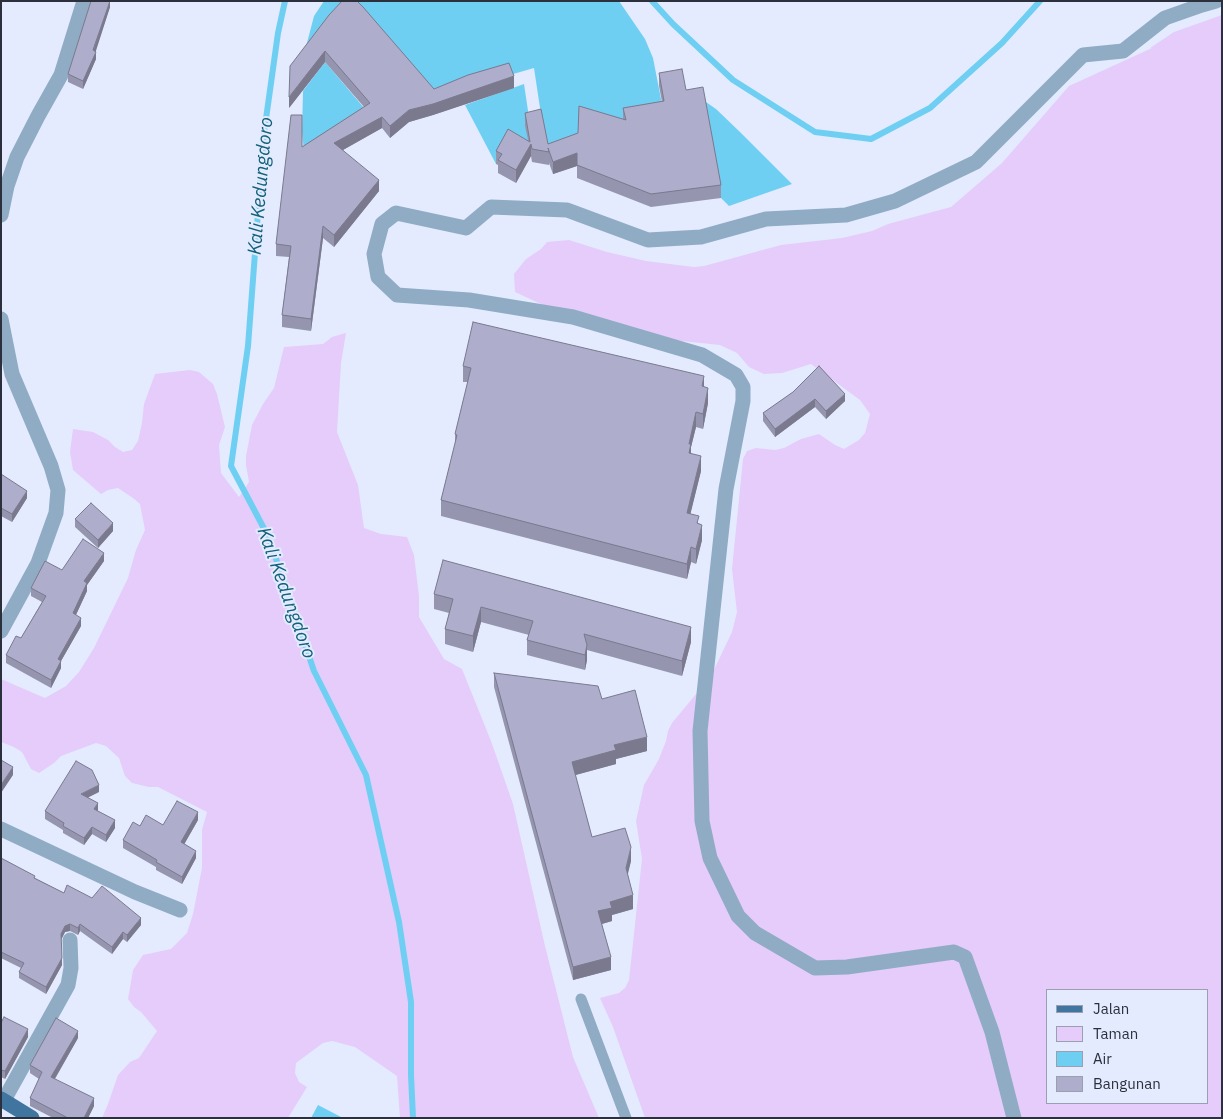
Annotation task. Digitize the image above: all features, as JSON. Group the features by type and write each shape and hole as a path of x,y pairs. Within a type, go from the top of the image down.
{"main road":[{"path":"2,1100 32,1118"}],"street":[{"path":"1,215 7,186 18,157 61,75 84,1"},
{"path":"1014,1118 992,1032 965,957 954,952 847,967 815,968 755,933 738,916 710,858 702,821 700,731 726,489 743,401 743,387 736,375 702,355 573,318 469,300 397,295 378,277 374,254 382,224 396,213 466,228 491,207 567,210 648,240 701,237 766,219 846,215 895,202 976,162 1083,55 1123,51 1165,18 1216,1"},
{"path":"1,319 12,374 51,466 58,490 56,512 38,563 2,629"},
{"path":"1,829 126,888 180,910"},
{"path":"2,1100 68,985 71,968 70,940"}],"lane":[{"path":"581,999 626,1118"}],"green space":[{"path":"1222,15 1222,1118 645,1118 613,1027 600,998 619,993 625,988 629,980 642,859 636,821 644,785 659,759 672,723 711,676 732,632 737,612 732,569 743,459 747,451 756,448 775,450 784,448 801,439 819,434 844,449 859,440 865,433 870,414 860,400 811,364 782,373 764,374 749,367 737,353 720,345 672,340 558,312 515,292 514,274 526,259 541,249 547,242 569,240 607,252 646,261 694,267 781,245 842,238 872,231 888,224 951,207 1002,163 1069,86 1152,48 1150,48 1174,32"},
{"path":"346,333 341,363 337,432 358,485 364,528 381,534 407,537 414,555 419,596 419,617 444,659 462,669 491,741 513,804 545,946 573,1057 599,1118 400,1118 397,1076 355,1047 332,1041 323,1043 296,1063 295,1073 299,1082 307,1087 288,1118 102,1118 118,1075 130,1062 139,1058 157,1031 128,999 133,970 143,955 171,949 187,933 193,914 202,868 202,830 207,812 158,787 132,783 125,776 119,758 106,746 96,743 61,756 39,773 31,769 22,752 1,742 1,679 45,698 66,686 79,672 94,648 128,578 136,550 145,530 140,504 133,498 118,488 101,494 73,470 70,452 73,429 93,432 108,440 123,452 132,450 138,441 144,404 155,374 190,370 199,372 213,384 217,394 225,427 219,445 221,473 239,497 249,482 246,456 252,425 274,388 284,347 323,344 332,337"}],"water":[{"path":"324,1 619,1 645,39 653,58 669,140 546,148 534,68 468,87 439,99 363,18 302,62 314,16"},
{"path":"325,62 370,115 304,151 302,132 303,91"},
{"path":"524,84 530,124 528,141 496,164 465,105"},
{"path":"703,100 716,109 792,184 729,206 721,198"},
{"path":"318,1105 343,1118 311,1118"}],"building":[{"path":"91,1 110,1 93,50 96,52 83,81 68,74"},
{"path":"342,1 357,1 434,89 468,75 509,63 514,76 433,104 409,110 390,126 382,117 334,143 379,180 334,235 323,226 311,319 282,315 291,246 276,244 291,115 302,115 302,147 370,103 325,51 289,97 290,66"},
{"path":"682,69 686,90 703,87 721,185 651,194 577,165 577,153 553,162 548,148 549,152 532,149 531,144 516,170 498,160 502,154 496,151 508,129 530,142 525,113 541,109 548,144 578,133 579,106 626,120 623,108 664,101 659,73"},
{"path":"473,322 704,376 702,386 708,388 703,414 696,412 689,444 691,444 689,453 701,456 687,513 699,516 697,523 702,525 696,549 691,547 687,564 441,500 471,368 463,366"},
{"path":"819,366 845,394 826,411 815,399 775,429 763,413 793,392"},
{"path":"1,474 27,491 12,514 1,508"},
{"path":"91,503 113,523 98,540 75,519"},
{"path":"83,539 104,553 84,581 87,583 73,613 81,618 58,659 61,661 51,680 6,655 16,636 21,638 46,596 31,588 45,561 62,570"},
{"path":"443,560 691,627 682,661 584,634 587,645 585,655 527,640 533,621 481,607 473,636 445,629 453,599 434,594"},
{"path":"494,673 598,686 602,699 635,690 647,737 614,745 616,750 572,762 592,837 625,828 631,847 626,868 633,895 610,902 612,908 598,911 611,957 573,967"},
{"path":"1,760 13,767 1,785"},
{"path":"76,761 92,770 99,785 81,794 98,803 94,809 115,820 106,835 92,827 84,838 63,826 64,823 45,811"},
{"path":"177,801 198,812 181,842 196,851 182,877 123,840 133,822 140,826 146,815 163,825"},
{"path":"1,858 64,893 67,885 92,898 102,886 141,918 127,935 123,932 112,947 80,924 78,928 70,924 65,926 61,934 62,958 46,987 19,972 24,963 1,952"},
{"path":"4,1017 28,1029 5,1071 1,1070 1,1023"},
{"path":"56,1018 78,1031 51,1077 94,1098 84,1118 68,1118 30,1098 42,1072 30,1065"}],"waterway":[{"name":"Kali Kedungdoro","path":"285,1 278,33 264,133 248,346 231,466 269,538 314,671 366,775 399,922 411,1002 413,1118"},
{"name":"Kali Kedungdoro","path":"652,1 673,24 733,80 815,132 871,139 930,108 1002,43 1040,1"}]}
